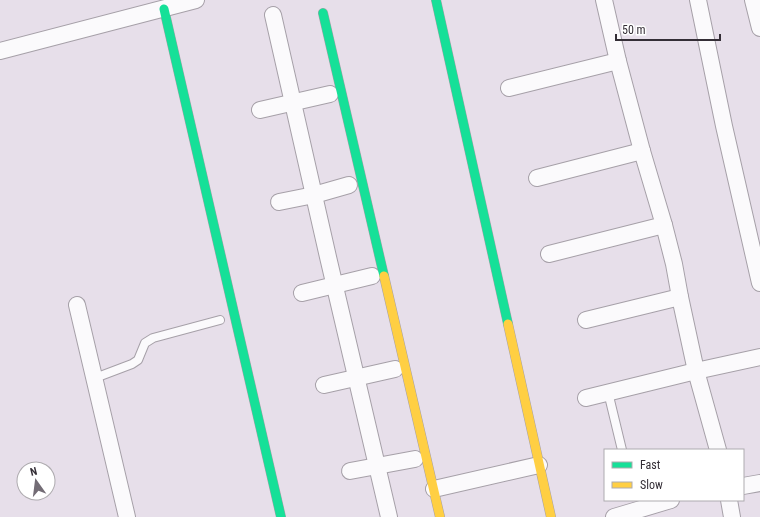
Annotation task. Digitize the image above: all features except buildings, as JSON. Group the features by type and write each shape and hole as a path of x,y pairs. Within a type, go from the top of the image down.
{"street":[{"path":"0,51 196,0"},
{"path":"436,0 551,517"},
{"path":"604,0 618,61 674,264 696,371 718,449"},
{"path":"698,0 724,126 760,283"},
{"path":"753,0 760,28"},
{"path":"164,9 281,517"},
{"path":"323,13 440,517"},
{"path":"273,15 389,517"},
{"path":"509,88 618,61"},
{"path":"260,110 330,94"},
{"path":"537,178 642,151"},
{"path":"279,202 314,195 349,185"},
{"path":"549,254 664,225"},
{"path":"302,294 372,276"},
{"path":"586,320 680,297"},
{"path":"77,305 127,517"},
{"path":"586,398 760,357"},
{"path":"324,385 395,369"},
{"path":"350,471 415,459"},
{"path":"434,489 539,465"},
{"path":"744,486 760,483"},
{"path":"614,517 668,501"},
{"path":"729,501 732,517"}],"lane":[{"path":"95,378 132,364 138,360 145,343 154,338 220,320"},
{"path":"608,392 622,449"}],"traffic: fast":[{"path":"436,0 508,324"},
{"path":"164,9 281,517"},
{"path":"323,13 384,276"}],"traffic: slow":[{"path":"384,276 440,517"},
{"path":"508,324 551,517"}]}
